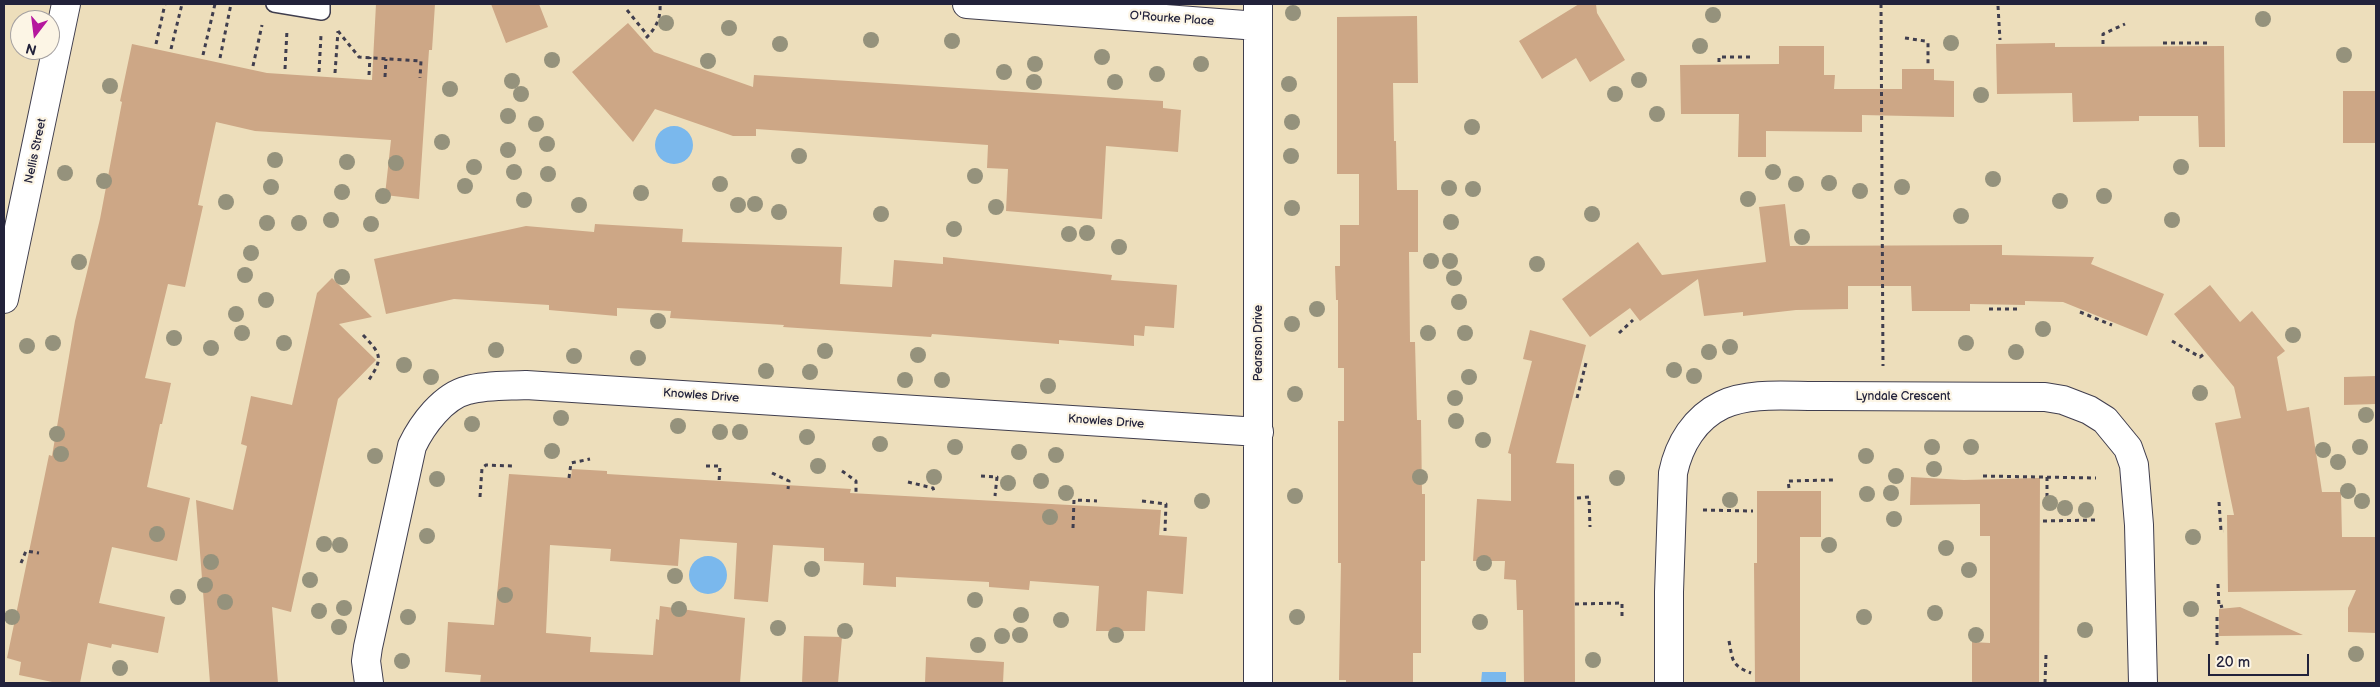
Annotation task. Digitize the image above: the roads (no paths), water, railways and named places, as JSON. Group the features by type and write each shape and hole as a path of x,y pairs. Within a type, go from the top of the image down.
{"street":[{"name":"Nellis Street","path":"4,299 66,4"},
{"name":"O'Rourke Place","path":"967,4 1258,15"},
{"name":"Pearson Drive","path":"1258,15 1258,683"},
{"name":"Knowles Drive","path":"370,683 366,661 368,648 412,446 420,428 434,412 466,390 526,385 1258,432"},
{"name":"Lyndale Crescent","path":"1669,683 1669,584 1673,473 1676,458 1691,430 1702,417 1723,405 1745,397 2045,397 2063,400 2089,410 2112,426 2128,448 2134,465 2139,525 2143,683"}],"lane":[{"path":"282,5 322,8"}],"water":[{"path":"674,126 688,131 693,145 688,159 674,164 660,159 655,145 660,131"},
{"path":"708,556 715,557 721,562 726,568 726,582 721,588 715,593 708,594 701,593 695,588 690,582 689,575 690,568 695,562 701,557"},
{"path":"1482,672 1506,672 1506,683 1481,683"}]}
